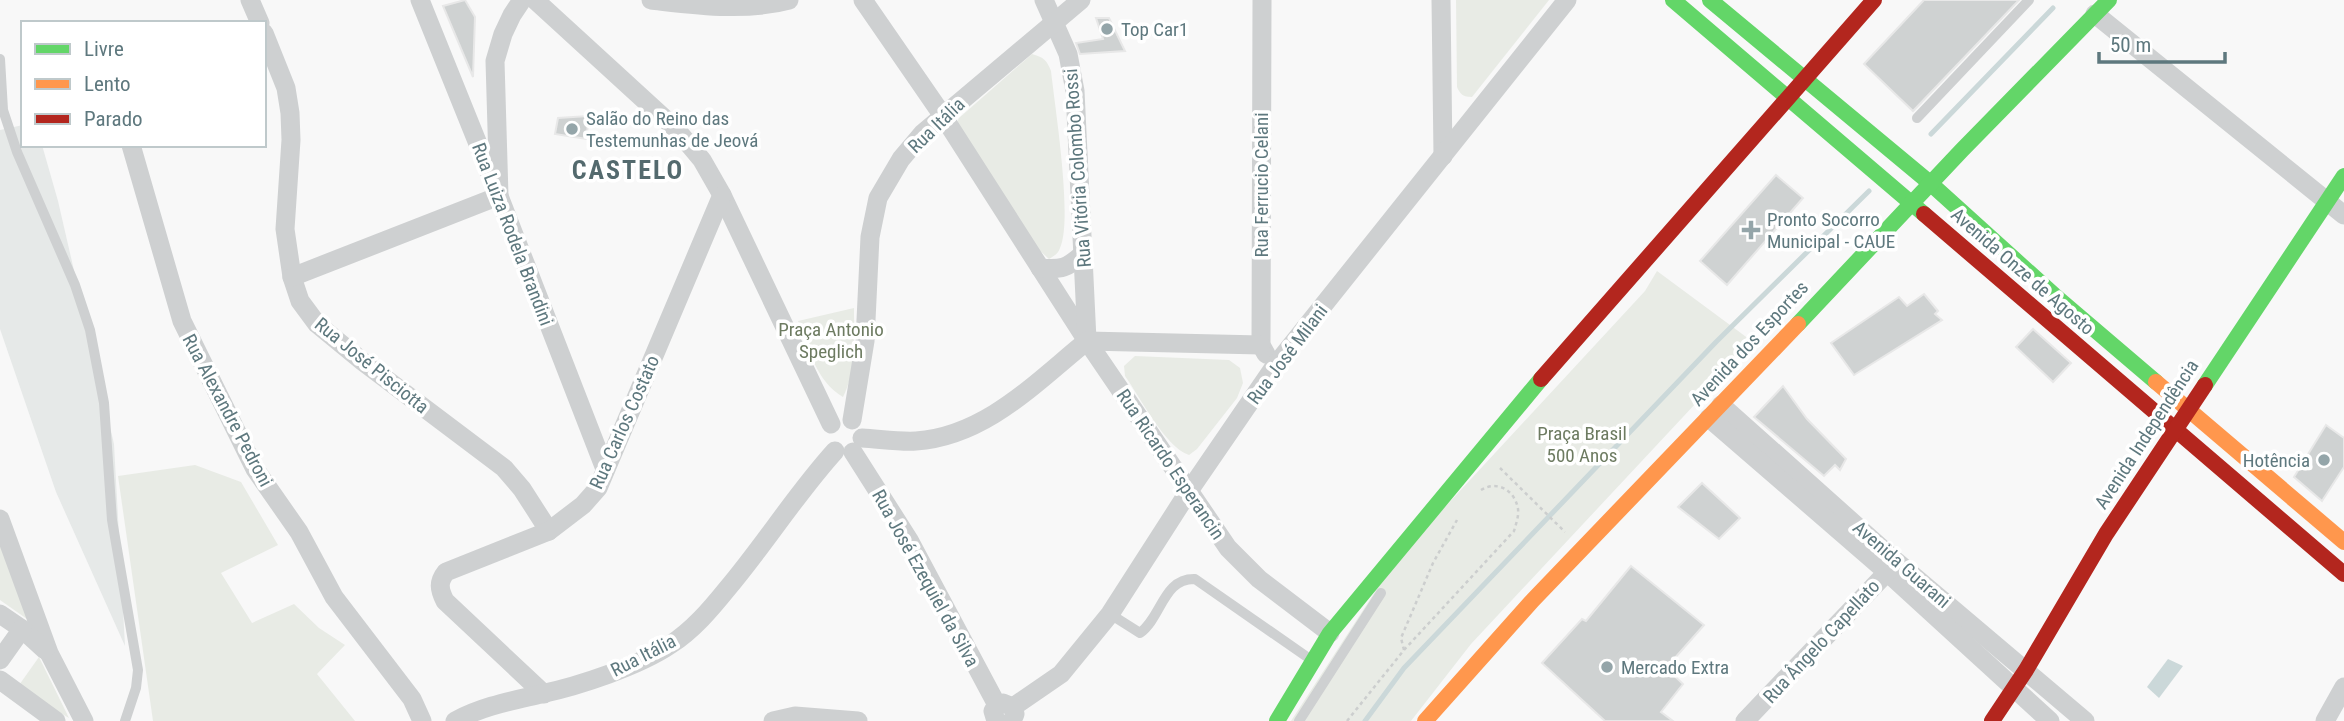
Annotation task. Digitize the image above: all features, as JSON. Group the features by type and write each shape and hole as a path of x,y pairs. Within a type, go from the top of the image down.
{"main road":[{"name":"Avenida Onze de Agosto","path":"1673,0 1912,201 2174,430 2281,517 2344,574"},
{"name":"Avenida Onze de Agosto","path":"1710,0 1930,183 2054,295 2344,542"},
{"path":"1277,721 1330,633 1388,562 1556,361 1873,1"},
{"name":"Avenida dos Esportes","path":"1426,721 1583,549 2097,7"},
{"name":"Avenida Independência","path":"1992,721 2026,670 2106,534 2344,176"}],"street":[{"path":"250,0 259,21"},
{"name":"Rua Luiza Rodela Brandini","path":"420,0 605,469"},
{"path":"292,277 499,196 495,61 508,24 522,0"},
{"path":"535,0 676,130 702,160 722,195 831,424"},
{"path":"655,0 741,7 772,5 789,0"},
{"name":"Rua Ricardo Esperancin","path":"863,0 943,116 1087,341 1228,548 1259,579 1330,633"},
{"name":"Rua Vitória Colombo Rossi","path":"1044,0 1068,54 1075,91 1087,341"},
{"name":"Rua Itália","path":"852,420 865,341 870,237 878,198 901,159 923,133 1081,0"},
{"name":"Rua Ferrucio Celani","path":"1261,345 1262,0"},
{"path":"1441,0 1443,156"},
{"name":"Rua José Milani","path":"1006,716 1061,674 1110,614 1189,491 1274,367 1567,0"},
{"path":"2097,7 2344,215"},
{"name":"Rua José Pisciotta","path":"266,38 286,88 290,113 291,140 285,229 292,277 300,301 317,324 362,361 504,468 523,489 549,531"},
{"name":"Rua Alexandre Pedroni","path":"132,147 182,321 255,469 299,532 334,597 412,699 422,721"},
{"name":"Rua Carlos Costato","path":"544,694 445,601 440,590 440,579 446,572 549,531 583,505 598,488 722,195"},
{"path":"1040,268 1070,266 1083,254"},
{"path":"850,447 860,428 852,420 841,419 831,424 827,435 830,447 850,447 916,441 952,435 992,417 1087,341 1261,345 1274,367"},
{"name":"Avenida Guarani","path":"1715,411 1892,567 2050,721"},
{"name":"Rua Itália","path":"455,721 508,700 544,694 621,669 670,646 701,620 756,555 812,477 850,447"},
{"name":"Rua José Ezequiel da Silva","path":"850,447 909,540 1006,716"},
{"path":"0,519 49,653 84,721"},
{"name":"Avenida Guarani","path":"1892,567 2026,670 2085,721"},
{"name":"Rua Ângelo Capellato","path":"1745,721 1892,567"},
{"path":"0,614 49,653"},
{"path":"0,660 22,629"},
{"path":"0,680 56,721"},
{"path":"2325,721 2344,687"},
{"path":"773,721 795,716 858,721"}],"lane":[{"path":"1917,118 2029,0"},
{"path":"0,60 3,110 17,152 75,285 90,330 102,385 112,520 138,670 136,688 125,721"},
{"path":"1299,721 1383,590 1388,562"},
{"path":"1110,614 1140,633 1149,626 1172,586 1184,579 1195,579 1313,661"}],"path":[{"path":"1481,450 1572,539"},
{"path":"1348,721 1404,650 1514,531 1518,515 1517,505 1506,489 1490,485 1476,494"},
{"path":"1404,650 1401,644 1404,631 1433,562 1459,515"}],"shaded area":[{"path":"21,125 21,147 43,147 58,201 114,444 125,646 56,492 0,329 0,130"},
{"path":"2168,659 2183,666 2159,698 2147,687"}],"green space":[{"path":"1456,0 1549,0 1472,97 1462,95 1457,87"},
{"path":"1032,54 1044,60 1051,71 1062,163 1064,234 1056,255 1049,259 1037,248 955,126 959,118"},
{"name":"Praça Brasil 500 Anos","path":"1657,271 1753,342 1471,644 1411,721 1291,721 1395,561 1645,291"},
{"name":"Praça Antonio Speglich","path":"854,308 853,365 843,397 820,373 798,321"},
{"path":"1135,356 1229,360 1240,368 1243,383 1237,398 1197,449 1189,455 1162,432 1125,376 1124,366"},
{"path":"195,465 241,482 278,545 221,573 252,623 294,604 319,628 345,645 317,674 355,721 153,721 118,476"},
{"path":"0,539 37,626 0,600"},
{"path":"39,657 69,718 17,688"}],"building":[{"path":"465,0 475,17 473,77 443,6"},
{"path":"1924,0 2019,0 1913,111 1864,64"},
{"name":"Top Car1","path":"1096,18 1109,18 1125,51 1080,54 1076,43 1103,39"},
{"name":"Salão do Reino das Testemunhas de Jeová","path":"588,116 587,139 555,134 558,118"},
{"name":"Pronto Socorro Municipal - CAUE","path":"1776,175 1803,198 1727,285 1700,261"},
{"path":"1924,294 1938,311 1935,314 1942,320 1854,375 1831,343 1899,297 1907,306"},
{"path":"2033,329 2071,363 2053,382 2016,347"},
{"path":"1783,386 1807,419 1846,459 1840,470 1835,465 1824,476 1754,417"},
{"name":"Hotência","path":"2326,425 2344,438 2344,467 2322,501 2294,477"},
{"path":"1702,483 1740,518 1719,539 1678,507"},
{"name":"Mercado Extra","path":"1631,566 1704,625 1666,668 1683,684 1661,712 1673,721 1605,721 1542,663 1582,619 1586,621"}],"waterway":[{"path":"1931,134 2053,8"},
{"path":"1365,721 1404,668 1716,342 1869,191"}],"traffic: fast":[{"path":"1673,0 1924,214"},
{"path":"1710,0 1930,183 2054,295 2156,382"},
{"path":"1798,324 1962,150 2109,0"},
{"path":"2205,385 2344,176"},
{"path":"1277,721 1330,633 1541,379"}],"traffic: slow":[{"path":"1425,721 1533,600 1798,324"},
{"path":"2156,382 2344,542"}],"traffic: jam":[{"path":"1541,379 1874,0"},
{"path":"1924,214 2344,574"},
{"path":"1992,721 2026,670 2106,534 2205,385"}],"place":[{"name":"Top Car1","path":"1107,29"},
{"name":"Salão do Reino das Testemunhas de Jeová","path":"572,129"},
{"name":"Pronto Socorro Municipal - CAUE","path":"1751,230"},
{"name":"Hotência","path":"2324,460"},
{"name":"Mercado Extra","path":"1607,667"}],"district":[{"name":"CASTELO","path":"628,170"}]}
